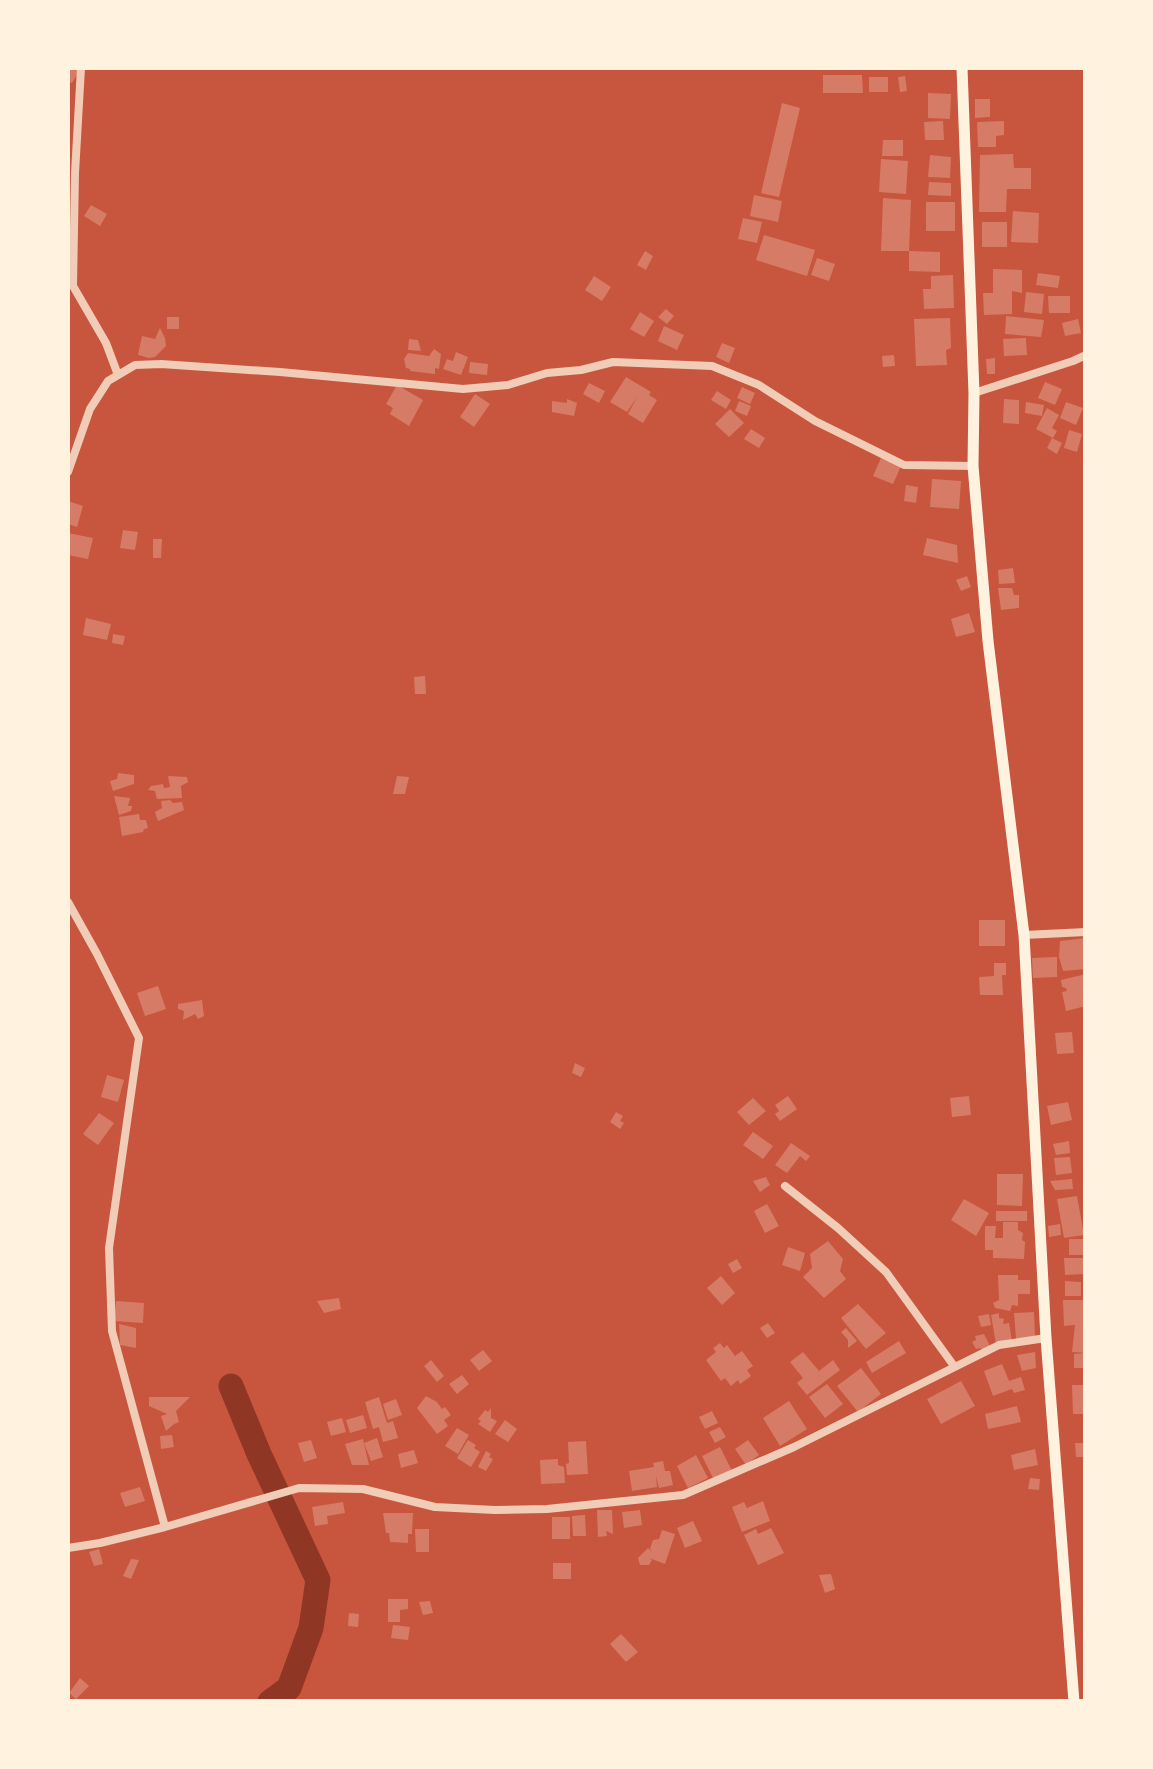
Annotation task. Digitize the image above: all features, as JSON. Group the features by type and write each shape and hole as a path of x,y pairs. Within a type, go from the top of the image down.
{"main road":[{"path":"962,68 974,393 973,466 988,641 1024,935 1046,1338 1074,1702"}],"street":[{"path":"81,68 73,286 106,344 118,375"},
{"path":"974,393 1086,355"},
{"path":"68,472 90,409 108,380 135,365 160,364 464,389 508,385 547,373 613,362 712,366 759,385 815,422 904,465 973,466"},
{"path":"68,902 139,1038 110,1248 112,1331 165,1527"},
{"path":"1024,935 1086,932"},
{"path":"785,1186 886,1272 954,1366"},
{"path":"68,1548 165,1527 299,1488 362,1490 435,1507 496,1510 547,1509 683,1495 794,1447 999,1345 1046,1338"}],"building":[{"path":"68,68 81,68 72,83 68,81"},
{"path":"823,75 862,75 863,93 823,93"},
{"path":"905,76 907,91 900,92 898,77"},
{"path":"869,77 888,77 888,92 869,92"},
{"path":"928,93 951,94 950,119 928,118"},
{"path":"975,99 990,99 990,117 975,118"},
{"path":"782,103 800,108 779,197 761,193"},
{"path":"943,121 944,140 925,140 924,122"},
{"path":"1004,121 1004,135 996,136 996,147 978,147 977,122"},
{"path":"883,140 903,140 903,156 882,156"},
{"path":"1013,154 1014,168 1031,168 1031,189 1007,189 1006,212 979,212 980,155"},
{"path":"930,155 951,157 950,178 928,177"},
{"path":"881,159 908,161 906,194 879,192"},
{"path":"929,182 951,183 951,196 928,195"},
{"path":"754,195 782,201 778,222 750,216"},
{"path":"883,198 911,200 909,251 881,251"},
{"path":"926,202 955,202 955,231 926,231"},
{"path":"91,205 107,214 100,226 84,216"},
{"path":"1013,211 1039,213 1038,243 1011,242"},
{"path":"743,218 762,222 757,243 738,239"},
{"path":"982,222 1007,222 1007,247 982,247"},
{"path":"764,235 815,250 807,276 756,260"},
{"path":"645,251 653,256 646,270 637,265"},
{"path":"909,251 940,252 940,272 909,271"},
{"path":"817,258 835,264 829,281 811,275"},
{"path":"993,269 1022,270 1022,293 1012,291 1012,314 984,315 983,293 993,293"},
{"path":"1038,273 1060,276 1058,288 1036,285"},
{"path":"953,275 954,308 924,309 923,289 931,289 931,276"},
{"path":"594,276 611,287 602,301 585,290"},
{"path":"1026,292 1044,294 1042,314 1024,312"},
{"path":"1048,296 1070,296 1070,313 1049,313"},
{"path":"666,309 674,316 667,324 658,317"},
{"path":"640,312 654,321 644,337 630,329"},
{"path":"1006,316 1044,320 1041,337 1005,334"},
{"path":"167,317 179,317 179,329 167,329"},
{"path":"950,318 947,365 916,366 914,319"},
{"path":"1078,319 1081,333 1065,336 1062,323"},
{"path":"664,326 684,335 677,350 658,341"},
{"path":"160,328 166,346 155,357 138,355 142,336 155,339"},
{"path":"1026,338 1027,355 1004,356 1003,339"},
{"path":"409,339 418,340 421,351 408,350"},
{"path":"722,343 735,348 729,363 716,357"},
{"path":"434,349 441,354 435,374 406,368 404,359 408,353 429,356"},
{"path":"456,352 468,357 461,375 443,369 447,359 453,361"},
{"path":"894,355 895,366 883,367 882,356"},
{"path":"995,358 995,374 987,374 986,359"},
{"path":"470,362 488,364 487,375 469,373"},
{"path":"626,377 657,400 643,423 628,414 637,397 627,412 610,402"},
{"path":"1045,382 1062,389 1055,405 1038,398"},
{"path":"589,383 605,391 599,403 583,394"},
{"path":"397,385 423,400 409,426 390,414 393,408 386,404"},
{"path":"742,387 755,393 750,404 737,398"},
{"path":"717,391 731,400 726,409 711,400"},
{"path":"475,394 490,404 474,427 460,417"},
{"path":"567,399 577,403 574,416 552,412 552,401 567,403"},
{"path":"1004,399 1019,400 1019,424 1003,423"},
{"path":"739,401 751,406 747,416 735,411"},
{"path":"1026,402 1044,405 1042,416 1025,413"},
{"path":"1066,402 1083,408 1076,425 1060,418"},
{"path":"1047,408 1059,415 1052,428 1057,431 1053,438 1036,429"},
{"path":"730,409 744,423 729,437 715,424"},
{"path":"751,429 765,438 759,448 744,439"},
{"path":"1069,430 1082,434 1077,452 1064,448"},
{"path":"1052,438 1062,443 1057,454 1047,448"},
{"path":"881,458 901,466 893,484 873,476"},
{"path":"932,479 961,481 959,509 930,507"},
{"path":"906,485 918,487 916,503 904,501"},
{"path":"68,501 83,506 77,527 68,524"},
{"path":"123,530 138,532 135,550 120,548"},
{"path":"68,533 93,538 88,559 68,555"},
{"path":"927,538 957,545 958,563 923,555"},
{"path":"153,539 162,539 161,558 153,558"},
{"path":"1013,568 1015,583 999,584 998,570"},
{"path":"967,576 971,587 961,591 956,580"},
{"path":"998,588 1012,588 1014,595 1019,595 1019,608 1001,610"},
{"path":"969,613 975,632 956,637 951,619"},
{"path":"86,618 111,624 107,640 83,635"},
{"path":"113,634 125,636 123,645 112,643"},
{"path":"425,676 426,694 415,694 414,677"},
{"path":"118,773 134,775 134,784 113,791 110,781 117,779"},
{"path":"168,776 187,777 188,782 181,786 182,798 157,799 155,791 148,790 163,784 164,788 170,787"},
{"path":"397,776 409,777 405,794 393,794"},
{"path":"114,796 130,798 131,811 119,815"},
{"path":"161,801 182,802 184,810 158,821 155,812 162,808"},
{"path":"139,814 148,828 122,836 119,817"},
{"path":"979,920 1005,920 1005,946 979,946"},
{"path":"1086,938 1086,969 1063,971 1060,941"},
{"path":"1057,957 1057,977 1033,978 1032,958"},
{"path":"994,963 1006,963 1003,995 980,995 979,977 994,976"},
{"path":"1086,974 1086,1006 1066,1011 1062,992 1067,991 1061,980"},
{"path":"158,986 166,1009 145,1016 137,993"},
{"path":"202,1000 204,1016 198,1019 195,1014 183,1020 184,1011 178,1009 178,1004"},
{"path":"1072,1032 1074,1053 1057,1054 1055,1033"},
{"path":"575,1063 585,1068 581,1077 572,1073"},
{"path":"107,1075 124,1080 118,1102 101,1097"},
{"path":"788,1096 797,1109 780,1121 775,1105"},
{"path":"969,1096 971,1115 952,1117 950,1098"},
{"path":"753,1098 766,1111 749,1125 737,1112"},
{"path":"1068,1102 1072,1120 1051,1125 1047,1106"},
{"path":"616,1112 623,1116 620,1129 610,1122"},
{"path":"99,1113 114,1123 98,1145 83,1134"},
{"path":"753,1132 773,1146 763,1159 743,1145"},
{"path":"1069,1141 1070,1153 1056,1155 1053,1144"},
{"path":"791,1143 810,1156 806,1161 800,1156 787,1173 775,1165"},
{"path":"1070,1157 1072,1173 1056,1175 1054,1158"},
{"path":"997,1174 1023,1174 1022,1206 997,1205"},
{"path":"766,1177 770,1185 760,1192 753,1181"},
{"path":"1072,1179 1073,1189 1055,1190 1050,1181"},
{"path":"1077,1196 1084,1235 1064,1238 1057,1199"},
{"path":"964,1199 989,1213 976,1236 951,1220"},
{"path":"767,1204 779,1226 765,1233 754,1211"},
{"path":"996,1211 1027,1211 1027,1221 996,1221"},
{"path":"1003,1222 1018,1222 1025,1242 1024,1259 993,1258 993,1250 985,1250 985,1226 996,1226 995,1238 1003,1238"},
{"path":"1060,1224 1061,1235 1049,1237 1048,1226"},
{"path":"1069,1239 1086,1239 1086,1255 1069,1255"},
{"path":"828,1241 843,1259 840,1271 846,1279 824,1298 803,1277 812,1268 810,1254"},
{"path":"788,1247 805,1253 800,1271 782,1265"},
{"path":"1064,1258 1084,1258 1085,1274 1065,1275"},
{"path":"737,1259 742,1268 733,1273 728,1264"},
{"path":"998,1275 1018,1275 1018,1280 1030,1280 1030,1294 1018,1294 1018,1306 1012,1305 1010,1311 995,1308 993,1303 999,1300"},
{"path":"721,1276 735,1293 722,1305 707,1288"},
{"path":"1065,1281 1081,1282 1081,1296 1065,1296"},
{"path":"339,1298 341,1309 324,1313 317,1301"},
{"path":"1063,1300 1086,1300 1086,1353 1072,1352 1075,1325 1064,1326"},
{"path":"116,1301 144,1303 143,1323 114,1321"},
{"path":"858,1304 886,1333 866,1349 841,1318"},
{"path":"1034,1312 1035,1337 1016,1339 1014,1313"},
{"path":"999,1313 1003,1324 1009,1323 1012,1341 996,1344 991,1315"},
{"path":"989,1314 991,1325 981,1327 978,1316"},
{"path":"768,1323 775,1333 767,1338 760,1328"},
{"path":"119,1324 136,1328 136,1348 120,1345"},
{"path":"846,1328 857,1341 848,1348 848,1340 841,1332"},
{"path":"984,1334 990,1346 976,1349 972,1342 975,1336"},
{"path":"899,1341 906,1353 872,1373 866,1362"},
{"path":"720,1343 724,1348 727,1345 735,1356 742,1351 753,1366 747,1370 751,1376 740,1384 738,1380 731,1386 725,1378 721,1381 706,1360"},
{"path":"483,1350 492,1361 479,1371 470,1360"},
{"path":"803,1352 819,1371 833,1360 840,1370 807,1395 797,1383 803,1378 790,1362"},
{"path":"1035,1352 1036,1368 1022,1371 1017,1355"},
{"path":"1086,1353 1086,1368 1074,1368 1074,1354"},
{"path":"431,1360 444,1376 437,1382 424,1366"},
{"path":"1002,1364 1009,1381 1021,1377 1025,1390 1014,1393 1012,1389 993,1396 984,1371"},
{"path":"861,1368 881,1394 858,1412 837,1386"},
{"path":"462,1375 469,1384 457,1394 449,1384"},
{"path":"961,1381 975,1406 941,1424 927,1399"},
{"path":"827,1384 843,1404 825,1418 809,1397"},
{"path":"1072,1385 1086,1385 1086,1414 1073,1414"},
{"path":"426,1396 451,1415 444,1420 448,1426 437,1434 417,1408"},
{"path":"149,1397 190,1397 176,1411 179,1422 166,1431 161,1416 167,1414 149,1406"},
{"path":"379,1397 387,1423 393,1421 398,1438 383,1442 379,1427 373,1429 365,1402"},
{"path":"396,1399 402,1415 388,1420 383,1404"},
{"path":"789,1401 807,1429 780,1446 763,1418"},
{"path":"1017,1406 1021,1422 988,1429 985,1414"},
{"path":"491,1408 491,1418 497,1421 490,1432 478,1424 478,1419"},
{"path":"712,1411 718,1423 705,1429 699,1417"},
{"path":"363,1415 367,1428 350,1433 346,1420"},
{"path":"342,1418 346,1432 331,1436 327,1422"},
{"path":"505,1420 517,1429 508,1442 495,1434"},
{"path":"720,1427 726,1437 715,1443 709,1432"},
{"path":"457,1428 469,1435 458,1454 445,1446"},
{"path":"172,1435 174,1447 161,1449 160,1436"},
{"path":"377,1438 383,1457 371,1461 364,1443"},
{"path":"363,1439 369,1465 352,1465 345,1444"},
{"path":"311,1440 317,1458 304,1462 298,1443"},
{"path":"468,1440 480,1452 471,1467 457,1458"},
{"path":"748,1440 759,1455 746,1465 735,1449"},
{"path":"586,1441 588,1474 567,1475 568,1442"},
{"path":"1075,1443 1086,1443 1086,1457 1076,1457"},
{"path":"720,1447 732,1471 714,1480 702,1456"},
{"path":"1035,1449 1038,1465 1014,1470 1011,1455"},
{"path":"414,1450 418,1463 401,1468 398,1454"},
{"path":"486,1451 493,1459 486,1471 478,1467"},
{"path":"696,1455 708,1478 688,1488 677,1466"},
{"path":"558,1459 558,1465 564,1467 565,1483 541,1484 540,1460"},
{"path":"663,1461 673,1485 659,1488 656,1476 657,1487 632,1491 629,1471 654,1467 653,1463"},
{"path":"1030,1478 1040,1479 1039,1490 1028,1489"},
{"path":"140,1487 145,1501 125,1507 120,1493"},
{"path":"763,1501 770,1521 742,1532 732,1507 744,1502 747,1508"},
{"path":"343,1502 345,1513 327,1516 328,1524 315,1526 312,1507"},
{"path":"597,1510 612,1510 613,1534 606,1531 607,1536 598,1537"},
{"path":"640,1510 642,1525 624,1528 622,1512"},
{"path":"383,1513 413,1513 408,1543 390,1542"},
{"path":"585,1515 586,1536 573,1536 572,1516"},
{"path":"552,1517 570,1517 570,1539 552,1539"},
{"path":"693,1521 702,1541 685,1548 677,1528"},
{"path":"771,1528 784,1553 758,1565 744,1535"},
{"path":"415,1529 429,1529 429,1552 416,1552"},
{"path":"662,1530 675,1534 665,1564 649,1558 649,1565 640,1565 638,1558 648,1548 652,1552 653,1540 659,1539"},
{"path":"99,1549 103,1564 94,1566 89,1552"},
{"path":"131,1559 139,1560 131,1579 123,1576"},
{"path":"553,1563 571,1563 571,1579 553,1579"},
{"path":"831,1574 835,1589 825,1593 819,1575"},
{"path":"388,1599 408,1599 408,1609 400,1610 400,1622 388,1622"},
{"path":"430,1601 433,1613 423,1615 419,1602"},
{"path":"349,1613 359,1614 358,1627 348,1626"},
{"path":"393,1625 410,1627 408,1640 391,1638"},
{"path":"621,1634 638,1652 626,1662 610,1644"},
{"path":"80,1678 89,1686 76,1699 69,1693"}],"waterway":[{"path":"231,1386 318,1580 311,1628 289,1688 270,1702"}]}
